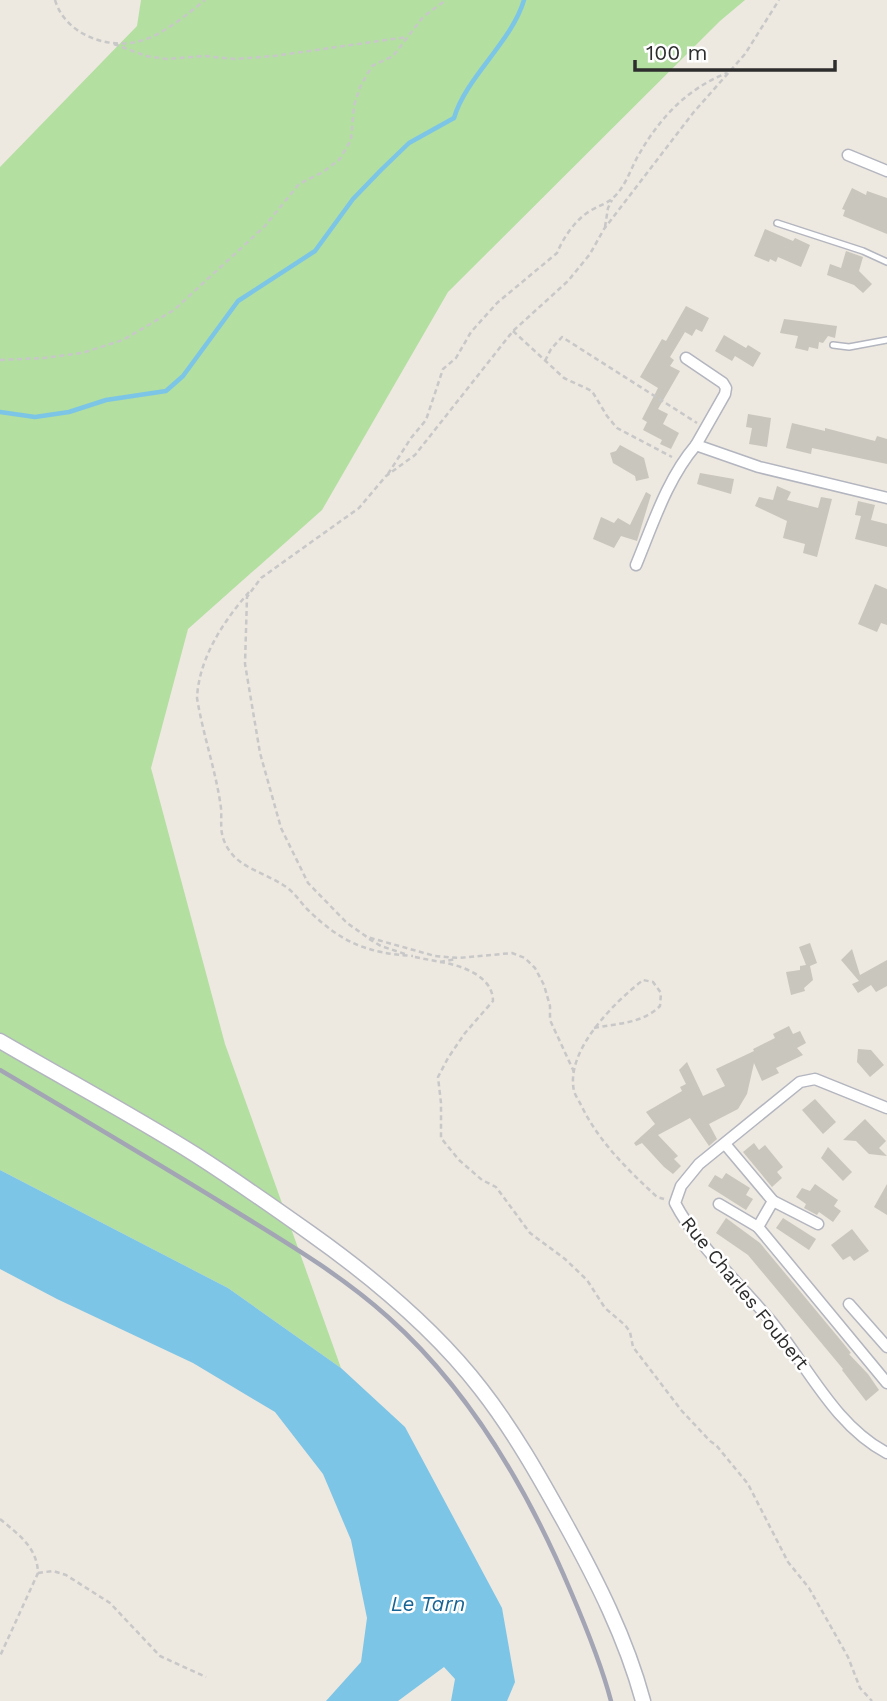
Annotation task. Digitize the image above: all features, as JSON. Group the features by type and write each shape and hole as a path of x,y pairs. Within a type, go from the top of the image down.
{"main road":[{"path":"0,1041 195,1155 348,1261 397,1301 470,1377 507,1425 540,1478 574,1539 628,1652 643,1701"}],"street":[{"path":"848,155 887,171"},
{"path":"636,565 682,461 696,445 725,394 723,383 686,358"},
{"path":"696,445 759,467 887,498"},
{"name":"Rue Charles Foubert","path":"887,1108 815,1079 800,1082 699,1164 681,1186 675,1203 700,1240 783,1336 849,1425 875,1447 887,1453"},
{"path":"725,1144 773,1201 818,1224"},
{"path":"758,1227 773,1201"},
{"path":"719,1203 758,1227 887,1383"},
{"path":"849,1304 887,1347"}],"lane":[{"path":"777,223 863,251 887,262"},
{"path":"833,345 849,347 887,340"}],"path":[{"path":"55,0 59,13 66,22 83,34 146,57 167,59 204,56 235,59 407,37"},
{"path":"114,44 141,41 185,16 205,0"},
{"path":"0,360 82,353 123,340 174,310 264,226 299,184 339,160 351,140 354,106 360,87 372,66 393,56 424,17 446,0"},
{"path":"386,476 415,455 513,331 568,281 590,254 604,229 693,113 745,54 779,0"},
{"path":"604,229 608,208 666,113 691,91 728,73"},
{"path":"413,956 382,954 345,940 308,910 290,890 233,858 220,830 221,810 200,717 197,698 202,665 225,620 261,578 369,500 426,420 443,369 456,358 471,332 496,303 557,253 562,241 579,219 614,197"},
{"path":"513,331 564,378 592,391 617,428 682,461"},
{"path":"545,361 562,337 672,409 706,428"},
{"path":"253,587 247,597 246,664 260,753 281,828 308,883 347,923 381,946 454,964 475,974 488,984 493,993 493,1001 465,1034 438,1077 442,1138 446,1146 482,1180 496,1187 530,1233 565,1259 587,1280 605,1308 625,1325 630,1332 633,1347 681,1410 716,1445 748,1484 788,1562 809,1588 848,1657 860,1688 872,1701"},
{"path":"367,937 427,954 459,958"},
{"path":"440,962 512,953 525,958 535,968 544,985 550,1006 550,1020 574,1072"},
{"path":"594,1028 620,1026 651,1015 660,1006 661,993 653,982 643,980 594,1028 582,1046 574,1072 574,1091 604,1144 657,1197 675,1203"},
{"path":"0,1519 32,1547 37,1559 38,1573 0,1656"},
{"path":"38,1573 53,1571 66,1575 110,1603 160,1656 206,1677"}],"green space":[{"path":"141,0 745,0 720,21 448,292 322,510 188,629 151,768 225,1044 341,1368 228,1288 0,1170 0,167 137,26"}],"water":[{"name":"Le Tarn","path":"0,1170 228,1288 341,1368 405,1427 502,1608 515,1682 507,1701 451,1701 455,1679 444,1667 398,1701 326,1701 361,1662 367,1618 351,1540 323,1474 275,1412 193,1363 0,1269"}],"building":[{"path":"852,188 866,195 867,191 887,198 887,234 843,216 845,210 842,209"},
{"path":"765,229 810,245 801,267 778,257 776,262 770,259 769,262 754,256"},
{"path":"846,251 863,257 859,271 872,284 863,293 854,285 827,275 830,264 841,268"},
{"path":"686,306 709,318 702,332 696,329 692,336 685,332 670,357 674,360 670,366 680,371 658,409 668,414 663,424 679,433 671,449 660,444 662,440 643,430 647,422 642,419 658,388 640,377 662,339 666,341"},
{"path":"784,319 837,326 835,338 828,336 823,343 819,342 818,349 809,347 808,351 795,348 798,336 780,333"},
{"path":"724,335 761,353 753,367 735,356 732,361 715,351"},
{"path":"748,414 771,418 767,447 749,444 752,428 746,427"},
{"path":"792,423 825,431 825,428 875,441 877,436 887,439 887,464 812,448 811,454 786,448"},
{"path":"620,445 644,458 649,478 636,481 635,476 613,463 610,453 616,451"},
{"path":"700,473 734,479 731,494 697,484"},
{"path":"777,486 791,492 787,500 818,508 821,497 832,499 817,557 803,553 805,544 783,538 787,521 755,506 759,497 773,500"},
{"path":"646,492 651,495 637,541 621,536 614,548 593,539 601,517 614,523 618,518 630,525"},
{"path":"858,501 875,505 871,520 887,524 887,547 855,539 861,516 855,515"},
{"path":"875,584 887,589 887,625 881,623 877,632 858,624"},
{"path":"810,943 817,963 810,966 813,980 804,988 805,991 791,995 786,972 800,970 800,966 806,965 799,947"},
{"path":"852,949 860,975 887,960 887,986 876,992 871,985 858,993 852,984 859,981 841,960"},
{"path":"789,1026 793,1034 800,1031 806,1043 797,1048 803,1055 776,1068 779,1073 762,1081 754,1063 747,1094 738,1109 709,1124 717,1139 709,1146 690,1118 658,1135 678,1156 674,1159 681,1166 673,1174 642,1143 636,1146 634,1143 655,1124 646,1112 682,1091 680,1087 686,1084 679,1070 687,1062 703,1096 725,1086 716,1069 754,1051 753,1049 775,1038 773,1034"},
{"path":"858,1049 871,1050 884,1065 870,1077 857,1062"},
{"path":"815,1099 836,1122 823,1134 802,1110"},
{"path":"865,1119 886,1141 879,1148 887,1156 869,1154 856,1141 843,1140"},
{"path":"754,1143 759,1150 765,1145 783,1167 777,1172 782,1178 772,1187 743,1152"},
{"path":"828,1147 852,1172 843,1181 821,1158"},
{"path":"726,1173 750,1188 746,1195 753,1199 746,1210 708,1186 715,1175 722,1179"},
{"path":"815,1184 838,1200 834,1206 841,1211 833,1222 819,1212 817,1215 804,1208 806,1204 796,1197 802,1188 810,1191"},
{"path":"887,1184 887,1215 874,1207"},
{"path":"726,1218 760,1243 868,1374 879,1390 866,1401 843,1369 748,1255 716,1233"},
{"path":"783,1218 816,1239 809,1250 776,1228"},
{"path":"852,1229 869,1251 854,1261 850,1256 843,1260 831,1245"}],"waterway":[{"path":"0,412 35,417 69,412 106,400 166,391 183,376 238,301 315,251 353,199 409,143 454,118 468,88 509,31 524,0"}],"railway":[{"path":"0,1070 310,1258 369,1301 418,1346 446,1377 495,1444 536,1516 588,1632 611,1701"}]}
